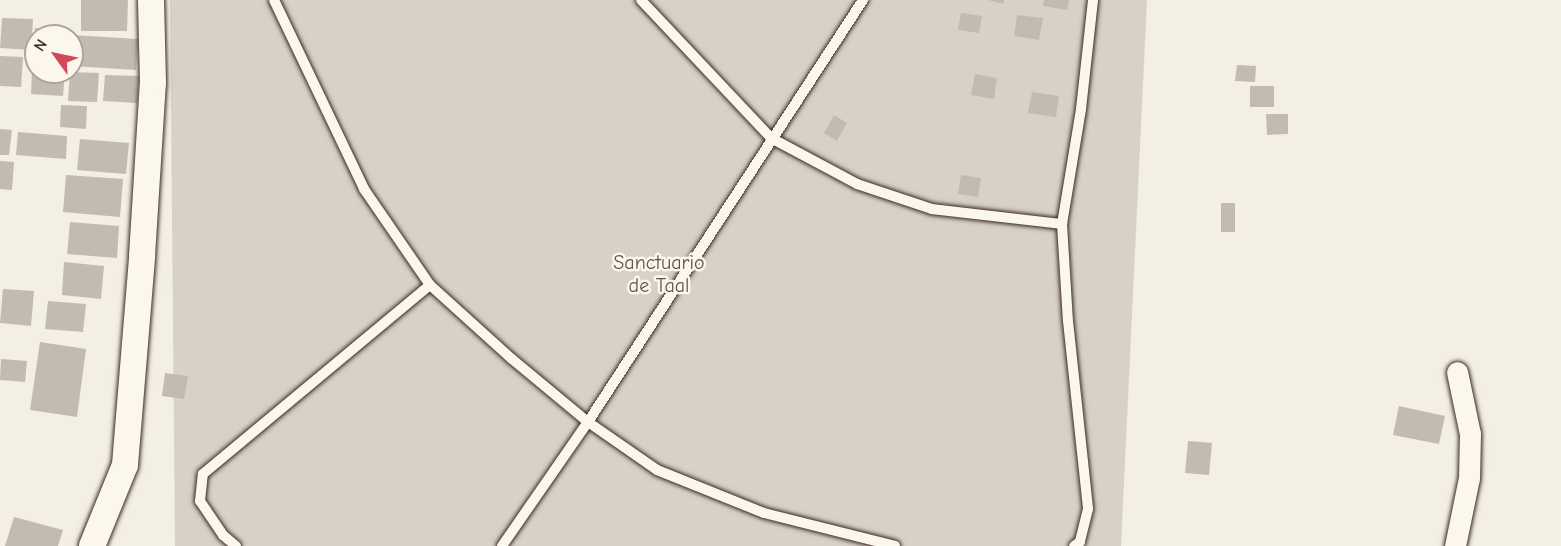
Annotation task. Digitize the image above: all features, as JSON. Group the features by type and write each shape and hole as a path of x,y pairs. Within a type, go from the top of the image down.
{"street":[{"path":"92,546 124,465 142,256 153,83 151,0"},
{"path":"1455,546 1469,478 1470,434 1457,372"}],"lane":[{"path":"274,0 364,189 430,285 512,359 588,422 657,470 764,513 895,546"},
{"path":"641,0 771,138 857,184 932,209 1062,224"},
{"path":"502,546 588,422 862,0"},
{"path":"1078,545 1088,509 1068,321 1062,224 1082,109 1093,0"},
{"path":"236,546 223,535 200,501 202,474 430,285"}],"green space":[{"name":"Sanctuario de Taal","path":"170,0 1147,0 1121,546 175,546"}],"building":[{"path":"81,0 128,0 127,31 84,31 84,24 81,24"},
{"path":"988,0 1004,0 1004,4"},
{"path":"1044,0 1069,0 1067,10 1043,6"},
{"path":"961,13 982,16 979,33 958,30"},
{"path":"1017,15 1043,18 1039,40 1014,36"},
{"path":"2,18 33,19 33,24 24,24 24,50 0,48"},
{"path":"84,36 138,39 136,70 84,67"},
{"path":"0,56 23,57 21,87 0,86"},
{"path":"1237,65 1256,66 1255,82 1235,81"},
{"path":"84,72 99,73 97,102 68,101 69,84 84,84"},
{"path":"975,74 997,78 994,99 971,95"},
{"path":"105,75 139,76 137,103 103,101"},
{"path":"31,84 64,84 63,96 31,94"},
{"path":"1250,86 1274,86 1274,107 1250,107"},
{"path":"1032,92 1059,96 1056,117 1028,113"},
{"path":"61,105 87,106 86,129 60,127"},
{"path":"1266,114 1288,114 1288,134 1267,135"},
{"path":"834,115 847,123 837,141 824,133"},
{"path":"0,129 12,130 9,155 0,155"},
{"path":"18,132 67,136 66,159 16,155"},
{"path":"80,139 129,143 126,174 77,170"},
{"path":"0,161 14,162 12,190 0,189"},
{"path":"66,175 123,179 120,217 63,212"},
{"path":"961,175 981,178 978,197 958,194"},
{"path":"1221,203 1235,203 1235,232 1221,232"},
{"path":"70,222 119,226 117,258 67,254"},
{"path":"64,262 104,266 101,299 62,295"},
{"path":"3,289 34,291 31,326 0,323"},
{"path":"48,301 86,304 83,332 45,329"},
{"path":"40,342 86,349 77,417 30,410"},
{"path":"1,359 27,361 25,382 0,380"},
{"path":"165,373 188,376 184,399 162,396"},
{"path":"1399,406 1445,416 1439,444 1393,435"},
{"path":"1188,441 1212,443 1209,475 1185,473"},
{"path":"14,517 63,530 58,546 5,546"}]}
